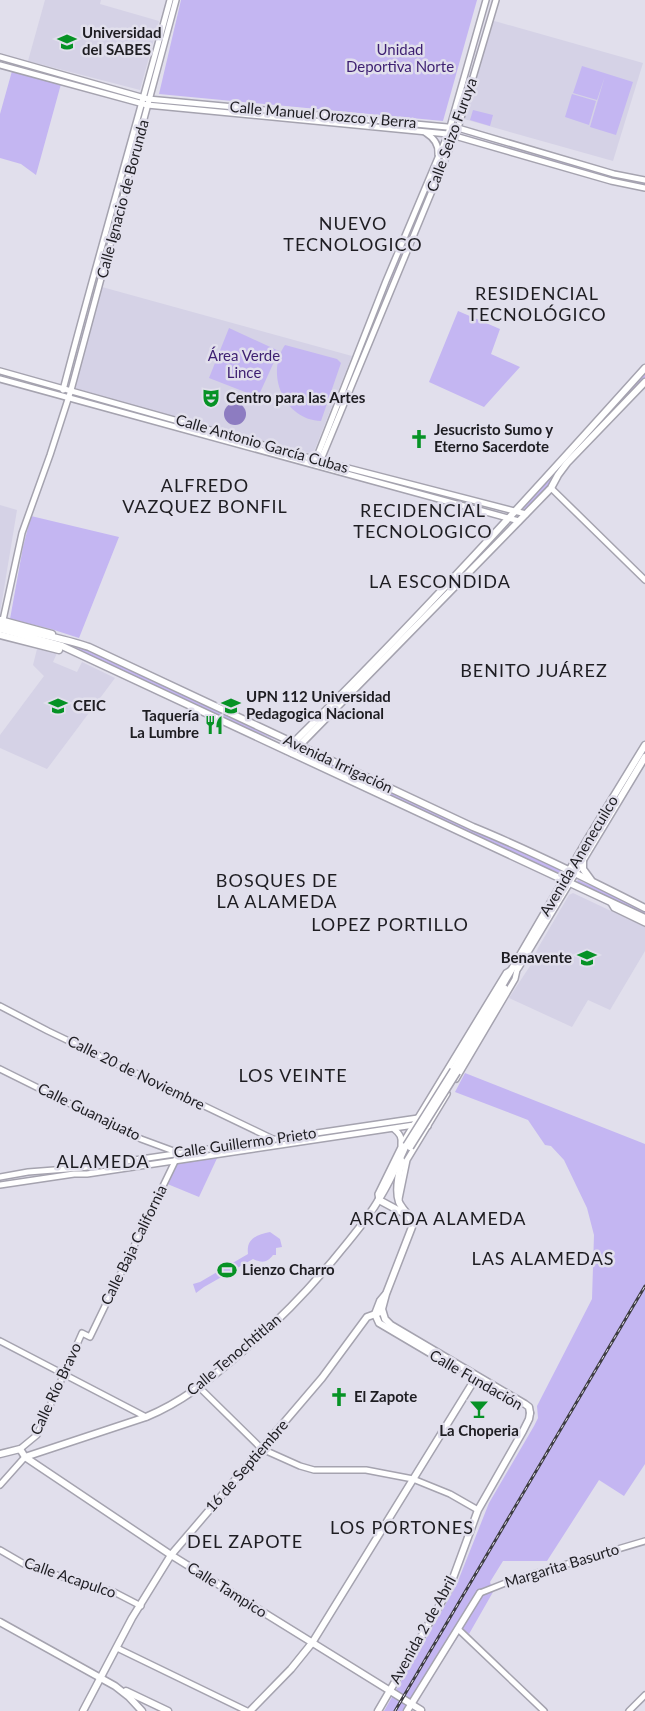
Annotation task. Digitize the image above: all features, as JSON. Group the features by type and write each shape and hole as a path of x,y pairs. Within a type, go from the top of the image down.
{"main road":[{"path":"289,751 516,512 645,368"},
{"path":"296,744 308,738 489,553 551,488 567,463 645,382"},
{"path":"1,621 65,638"},
{"name":"Avenida Irrigación","path":"1,621 22,634 65,638 88,647 645,906"},
{"name":"Avenida Irrigación","path":"0,629 62,646 645,918"},
{"path":"0,635 88,658"},
{"path":"308,738 312,751"},
{"name":"Avenida Anenecuilco","path":"580,858 645,745"},
{"name":"Avenida Anenecuilco","path":"454,1070 572,871 645,757"},
{"path":"557,864 568,863 580,858 583,869 592,881"},
{"path":"552,874 557,881 560,892 582,889"},
{"name":"Calle Tenochtitlan","path":"25,1457 160,1411 200,1388 258,1338 298,1301 323,1274 364,1222 379,1200 406,1146 454,1070"},
{"path":"378,1313 380,1301 386,1294 411,1232 412,1221 399,1201 398,1188 406,1146"},
{"path":"379,1200 408,1216"},
{"name":"Calle Fundación","path":"378,1313 380,1323 447,1363 494,1386 525,1404 530,1413"},
{"name":"Calle Fundación","path":"378,1313 391,1325 473,1375 530,1413"},
{"name":"16 de Septiembre","path":"83,1711 117,1648 172,1555 322,1378 367,1317 378,1313"},
{"path":"249,1711 291,1669 312,1643 413,1480 473,1375"},
{"name":"Avenida 2 de Abril","path":"378,1711 449,1589 478,1510 523,1431 530,1413"},
{"name":"Calle Río Bravo","path":"0,1454 20,1449"},
{"name":"Calle Tampico","path":"20,1449 25,1457 172,1555 422,1711"},
{"path":"407,1711 480,1593"},
{"path":"0,1622 116,1686 168,1711"},
{"path":"116,1686 142,1711"}],"street":[{"name":"Calle Ignacio de Borunda","path":"1,621 22,533 71,390 170,0"},
{"name":"Calle Ignacio de Borunda","path":"61,395 114,197 176,0"},
{"name":"Calle Seizo Furuya","path":"318,463 318,454 355,359 448,134 486,0"},
{"name":"Calle Seizo Furuya","path":"318,463 455,136 496,0"},
{"name":"Calle Manuel Orozco y Berra","path":"0,57 145,102 450,126 614,174 645,180"},
{"name":"Calle Manuel Orozco y Berra","path":"0,65 145,102 448,134 611,181 645,188"},
{"path":"423,131 432,137 436,143 438,150 437,160"},
{"name":"Calle Antonio García Cubas","path":"0,371 519,521"},
{"name":"Calle Antonio García Cubas","path":"0,379 318,463 526,514"},
{"path":"551,488 645,580"},
{"name":"Avenida Irrigación","path":"611,903 614,908 645,923"},
{"name":"Avenida Anenecuilco","path":"515,969 515,979 454,1070 506,973 515,969"},
{"name":"Calle 20 de Noviembre","path":"0,1006 273,1139"},
{"name":"Calle Guanajuato","path":"0,1069 142,1139 179,1153"},
{"path":"391,1206 399,1201 407,1160 428,1126 454,1070"},
{"name":"Calle Tenochtitlan","path":"406,1146 418,1118 454,1070"},
{"name":"Calle Guillermo Prieto","path":"0,1177 80,1168 418,1118 431,1119"},
{"name":"Calle Guillermo Prieto","path":"0,1185 414,1125 428,1126"},
{"path":"394,1129 399,1133 406,1146"},
{"path":"273,1139 275,1146"},
{"name":"Calle Baja California","path":"82,1333 90,1337 179,1153"},
{"name":"Calle Río Bravo","path":"20,1449 37,1435 82,1333"},
{"path":"0,1341 146,1417"},
{"path":"200,1388 262,1449 300,1466 314,1470 366,1470 413,1480 450,1494 478,1510"},
{"name":"Calle Tenochtitlan","path":"0,1485 25,1457"},
{"name":"Margarita Basurto","path":"480,1593 513,1580 645,1541"},
{"name":"Calle Acapulco","path":"0,1550 24,1564 114,1592 141,1606"},
{"path":"458,1629 544,1711"},
{"path":"117,1648 249,1711"},
{"path":"629,1711 645,1695"}],"shaded area":[{"path":"45,0 101,0 100,4 159,21 140,90 28,61"},
{"path":"491,20 643,63 613,161 464,119"},
{"path":"102,287 352,356 313,454 74,388"},
{"path":"235,403 243,406 246,414 243,422 235,425 227,422 224,414 227,406"},
{"path":"0,505 17,510 0,613"},
{"name":"CEIC","path":"37,649 57,653 53,662 77,672 82,662 115,678 47,769 0,748 0,735 44,676 33,665"},
{"name":"Benavente","path":"573,893 645,927 645,951 610,1010 588,1000 572,1027 509,998 530,966 538,948 569,895"}],"green space":[{"name":"Unidad Deportiva Norte","path":"181,0 477,0 443,121 159,94"},
{"path":"582,66 633,82 616,135 590,127 605,76 597,100 573,93"},
{"path":"12,71 61,84 36,175 21,164 0,158 0,114"},
{"path":"572,94 596,101 589,125 565,117"},
{"path":"473,110 493,115 490,126 470,120"},
{"path":"457,133 610,176 645,183 645,185 608,177 458,135"},
{"path":"420,211 390,282 389,280"},
{"path":"390,286 321,455 319,454"},
{"path":"458,311 500,329 491,354 520,367 484,407 429,382"},
{"name":"Área Verde Lince","path":"229,328 279,351 258,397 209,378"},
{"path":"285,345 337,359 341,363 321,421 308,419 297,413 288,404 282,393 278,382 277,369 279,357"},
{"path":"645,372 645,379 563,465 549,487 525,511 522,510 548,479"},
{"path":"31,516 119,537 79,638 10,619 23,547"},
{"path":"47,638 72,643 115,662 279,741 217,716 86,653"},
{"path":"301,751 566,871 562,874 526,860 302,755 299,752"},
{"path":"578,880 645,909 645,917 583,886"},
{"path":"465,1073 645,1144 645,1464 624,1496 599,1480 547,1561 503,1561 490,1582 493,1592 469,1634 463,1629 416,1702 405,1707 403,1711 384,1711 456,1586 489,1503 534,1426 538,1418 537,1406 592,1299 594,1235 587,1208 564,1160 551,1146 545,1145 528,1120 455,1092"},
{"path":"219,1154 199,1197 165,1183 175,1162"},
{"name":"Lienzo Charro","path":"270,1232 280,1239 282,1247 276,1248 276,1255 273,1255 264,1262 253,1259 196,1293 193,1284 200,1282 248,1254 249,1244 253,1238"}],"railway":[{"path":"395,1711 645,1286"}],"place":[{"name":"Universidad del SABES","path":"67,42"},
{"name":"Centro para las Artes","path":"211,398"},
{"name":"Jesucristo Sumo y Eterno Sacerdote","path":"419,439"},
{"name":"CEIC","path":"58,706"},
{"name":"UPN 112 Universidad Pedagogica Nacional","path":"231,706"},
{"name":"Taquería La Lumbre","path":"214,725"},
{"name":"Benavente","path":"587,958"},
{"name":"Lienzo Charro","path":"227,1270"},
{"name":"El Zapote","path":"339,1397"},
{"name":"La Choperia","path":"479,1409"}],"district":[{"name":"NUEVO TECNOLOGICO","path":"353,234"},
{"name":"RESIDENCIAL TECNOLÓGICO","path":"537,304"},
{"name":"ALFREDO VAZQUEZ BONFIL","path":"205,496"},
{"name":"RECIDENCIAL TECNOLOGICO","path":"423,521"},
{"name":"LA ESCONDIDA","path":"440,582"},
{"name":"BENITO JUÁREZ","path":"534,671"},
{"name":"BOSQUES DE LA ALAMEDA","path":"277,891"},
{"name":"LOPEZ PORTILLO","path":"390,925"},
{"name":"LOS VEINTE","path":"293,1076"},
{"name":"ALAMEDA","path":"103,1162"},
{"name":"ARCADA ALAMEDA","path":"438,1219"},
{"name":"LAS ALAMEDAS","path":"543,1259"},
{"name":"LOS PORTONES","path":"402,1528"},
{"name":"DEL ZAPOTE","path":"245,1542"}]}
